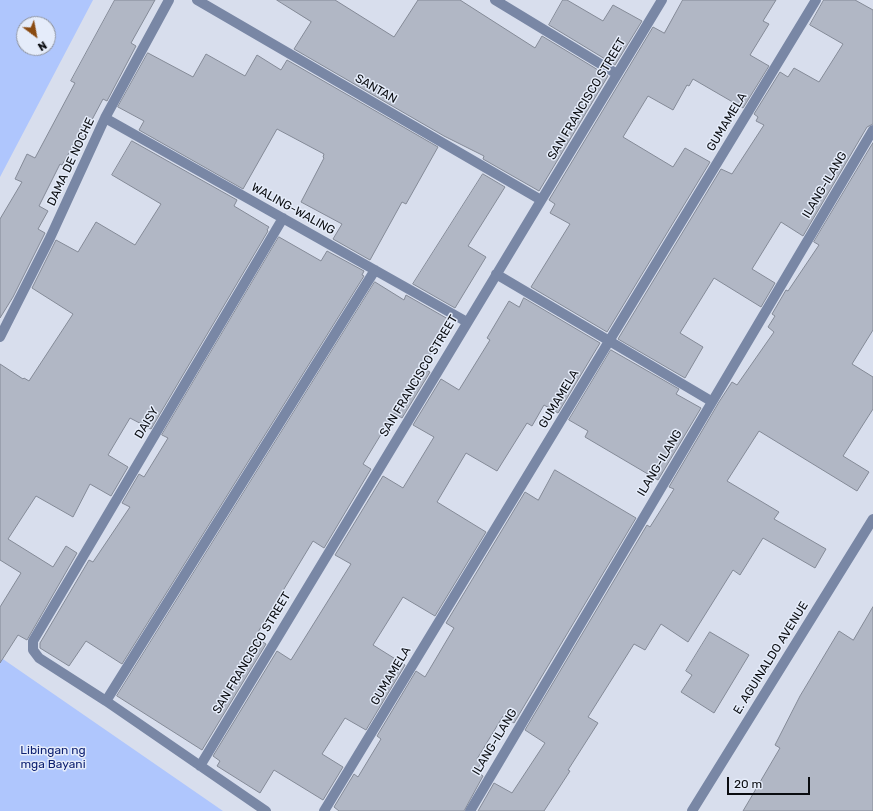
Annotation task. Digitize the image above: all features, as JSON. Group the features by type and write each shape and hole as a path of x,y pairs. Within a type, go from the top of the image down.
{"street":[{"name":"DAMA DE NOCHE","path":"0,337 50,238 105,118 169,0"},
{"name":"SANTAN","path":"197,0 541,200"},
{"path":"495,0 617,74"},
{"name":"SAN FRANCISCO STREET","path":"200,766 662,0"},
{"name":"GUMAMELA","path":"324,811 816,0"},
{"name":"WALING-WALING","path":"105,118 467,322"},
{"name":"ILANG-ILANG","path":"470,811 711,401 873,130"},
{"name":"DAISY","path":"106,701 39,658 33,650 33,641 283,218"},
{"path":"266,811 106,701 375,270"},
{"path":"496,274 711,401"},
{"name":"E. AGUINALDO AVENUE","path":"692,811 873,519"}],"green space":[{"path":"0,0 93,0 0,177"},
{"name":"Libingan ng mga Bayani","path":"0,657 223,811 0,811"}],"building":[{"path":"115,0 155,0 131,43 136,46 107,101 103,99 77,148 73,146 62,165 60,164 39,206 48,211 38,229 45,233 13,297 0,318 0,219 22,182 15,179 27,154 35,158 75,83 71,81"},
{"path":"277,0 335,0 394,37 418,0 460,0 535,48 542,36 608,76 539,191 483,159 484,156 444,136 294,49 311,22"},
{"path":"563,0 567,0 603,21 613,5 642,21 615,65 549,25"},
{"path":"683,0 776,0 763,21 769,24 750,55 769,66 743,108 693,79 689,86 687,85 673,110 648,96 623,137 673,167 685,148 710,162 607,332 531,287 570,224 550,213 555,204 549,200 653,27 664,33"},
{"path":"824,0 855,0 873,10 873,124 867,127 803,236 781,222 752,269 775,283 761,307 714,278 680,333 703,347 685,378 618,339 721,169 732,174 764,125 756,121 758,117 754,114 780,72 788,77 794,68 819,82 843,44 810,25"},
{"path":"148,53 193,77 206,54 245,76 257,55 281,70 287,60 438,147 406,204 402,202 370,260 333,239 342,224 301,202 324,158 324,154 277,129 243,189 139,130 144,121 118,107"},
{"path":"132,141 237,200 234,206 269,227 267,230 268,231 151,429 130,418 108,455 128,467 111,496 90,484 73,517 36,496 8,539 53,567 66,546 77,553 27,640 18,635 0,663 0,607 21,573 0,560 0,364 23,379 24,378 29,381 73,314 32,288 56,240 78,252 96,222 135,245 161,204 112,175"},
{"path":"873,143 873,330 852,364 873,377 873,409 843,456 869,472 857,491 759,431 727,481 779,512 774,519 826,549 815,568 763,538 740,575 733,570 688,642 661,624 645,650 634,644 588,717 598,723 568,770 570,771 544,811 478,811 494,783 512,793 545,743 525,730 647,525 650,527 674,489 669,487 719,402 732,382 737,385 774,332 768,327 775,316 772,314 786,290 788,291 819,245 814,242"},
{"path":"483,174 505,187 468,246 486,257 455,308 413,284"},
{"path":"279,237 321,261 327,251 364,271 362,275 364,276 122,664 86,641 69,666 40,648 40,643 89,560 93,562 130,507 122,503 139,474 144,477 168,438 162,435"},
{"path":"375,282 404,300 406,295 448,319 443,326 446,328 422,368 430,372 402,418 394,413 363,464 371,469 324,548 313,541 255,637 266,644 202,750 117,696"},
{"path":"524,298 600,343 558,413 544,405 532,426 527,423 497,471 466,453 437,502 486,532 435,616 403,597 373,645 405,665 366,730 345,718 322,754 343,767 323,800 274,770 260,793 217,766 220,761 213,756 277,651 291,660 351,564 335,555 383,476 403,488 434,437 413,425 441,379 459,390 490,340 487,338 509,301 519,307"},
{"path":"611,350 679,389 676,394 701,408 658,480 585,437 588,431 569,420"},
{"path":"555,470 636,518 514,723 503,716 477,759 482,762 476,771 483,776 464,811 339,811 334,807 354,774 358,777 381,739 377,736 416,671 425,677 454,628 446,623 525,492 538,500"},
{"path":"873,607 873,811 743,811 780,748 775,745 800,696 839,631 853,640"},
{"path":"710,632 749,655 714,713 681,692 692,675 686,671"}]}
